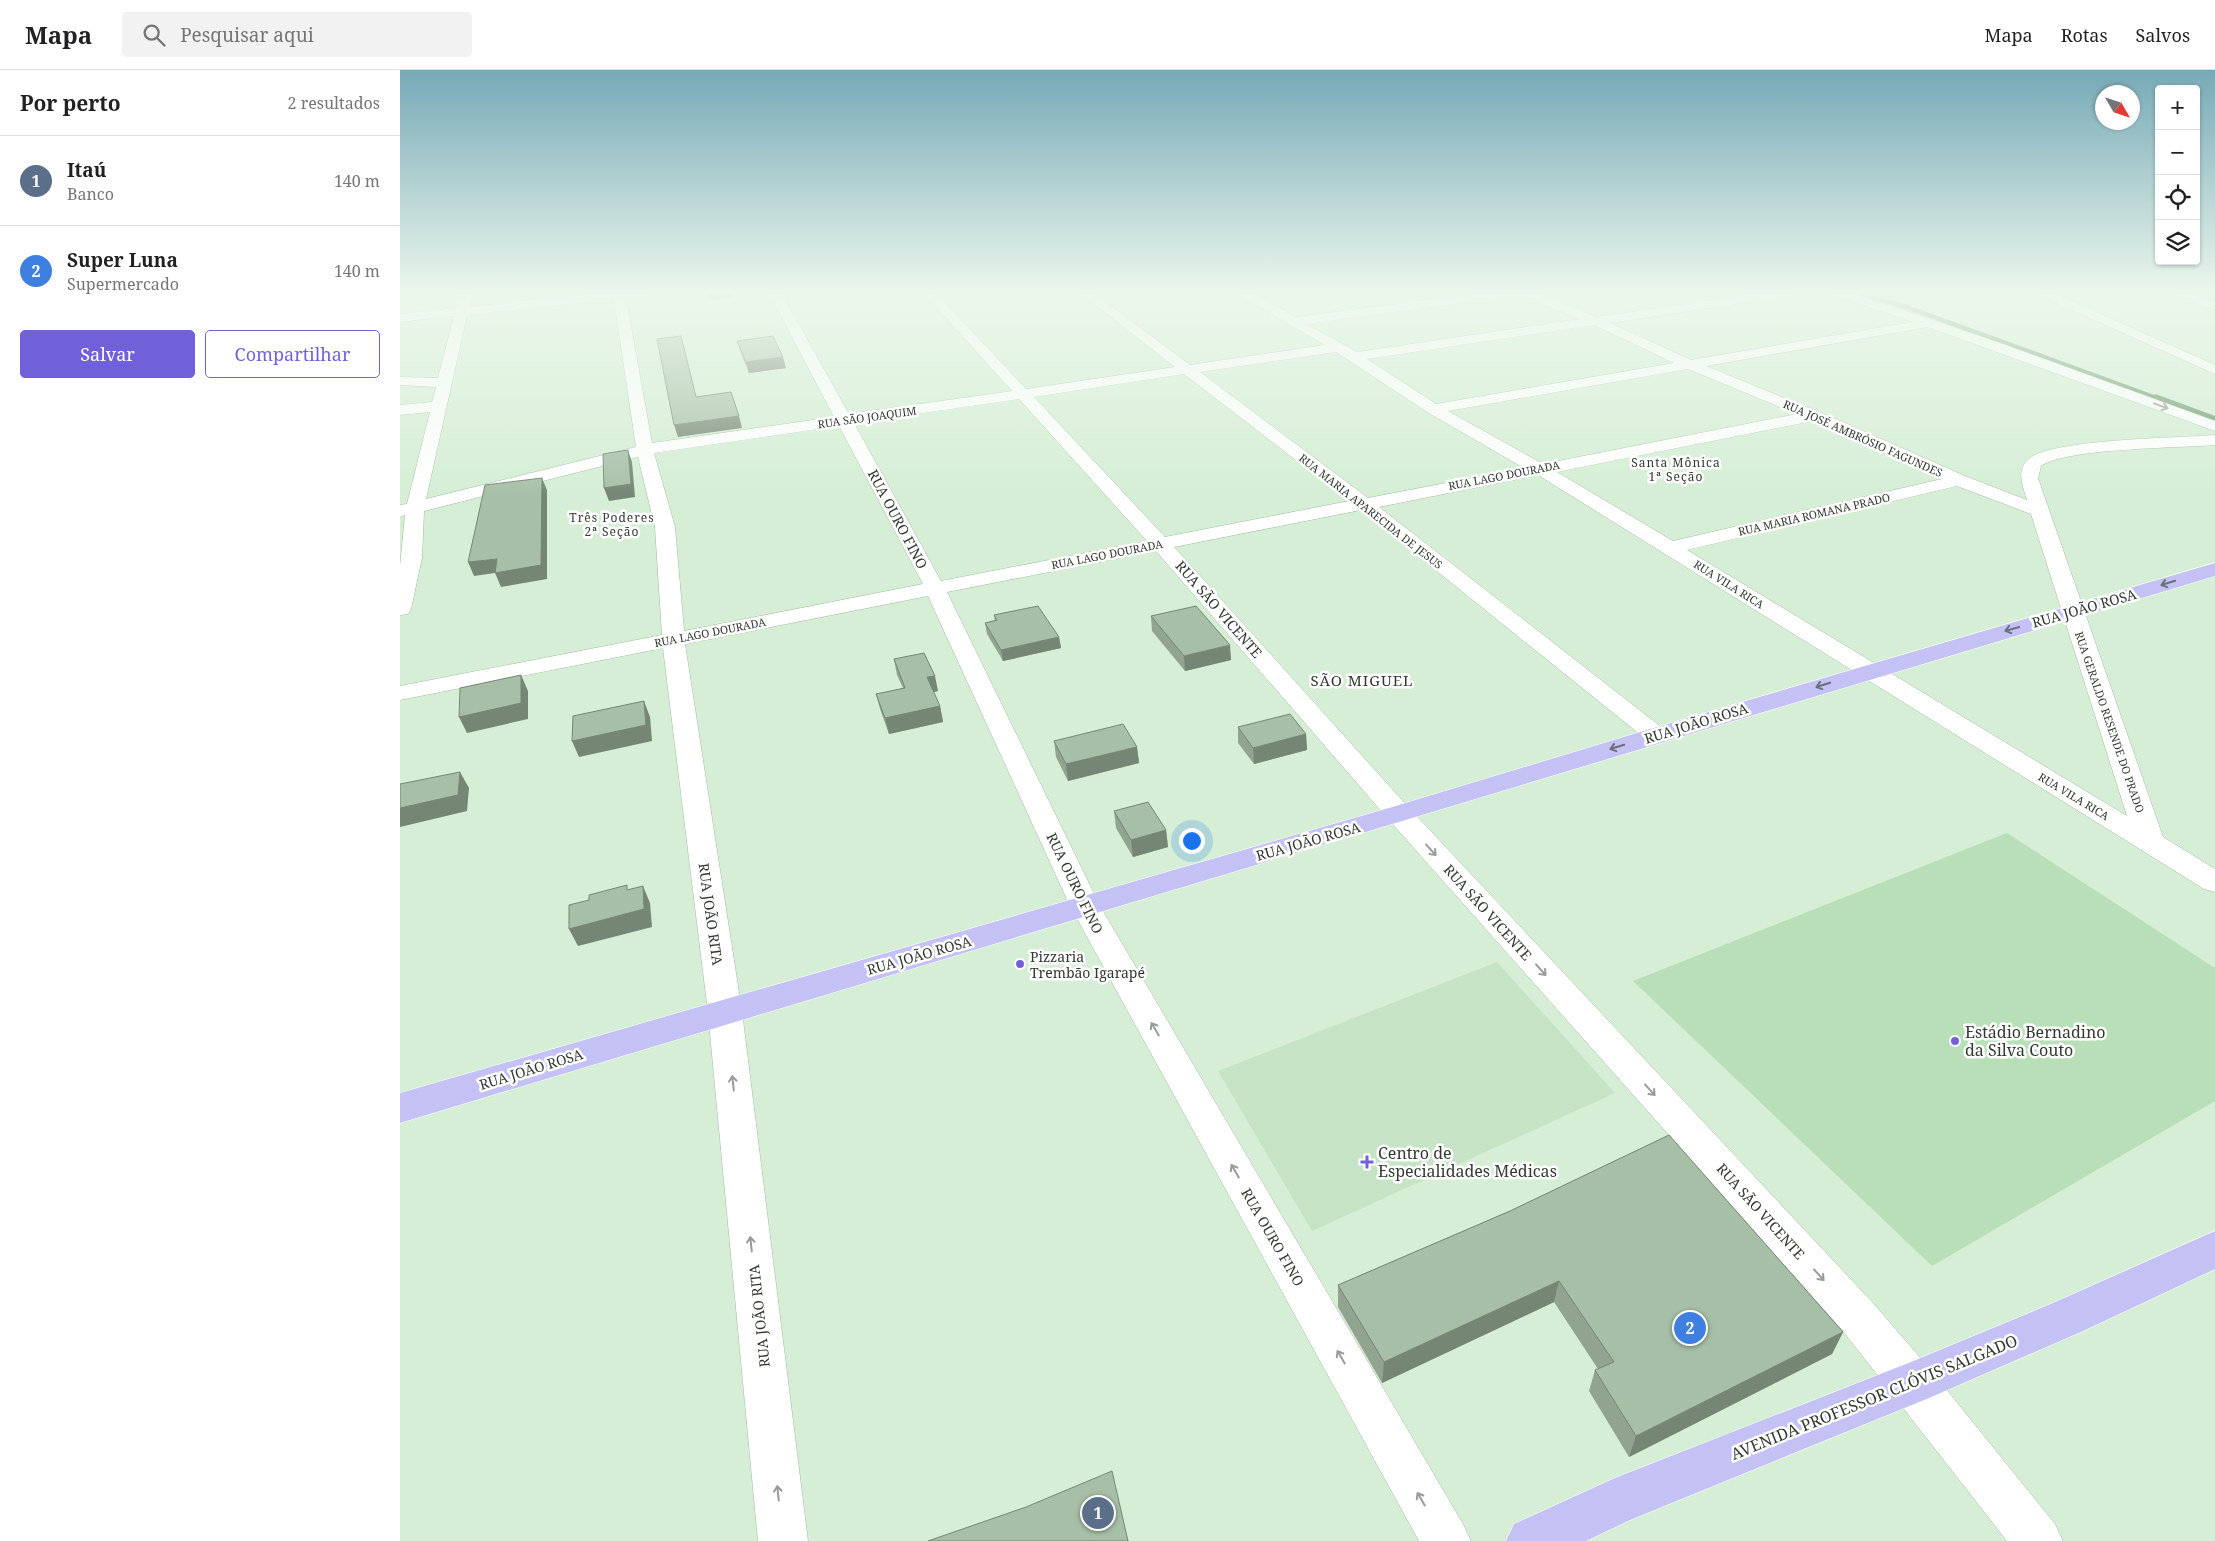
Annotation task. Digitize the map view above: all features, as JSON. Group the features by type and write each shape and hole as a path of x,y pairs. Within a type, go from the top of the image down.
{"main road":[{"name":"RUA JOÃO ROSA","path":"400,1108 1398,814 1869,671 2213,572"},
{"name":"AVENIDA PROFESSOR CLÓVIS SALGADO","path":"1531,1541 1615,1502 1913,1383 2068,1317 2215,1249"}],"street":[{"path":"400,609 412,558 407,509 439,406 448,360"},
{"name":"RUA JOÃO RITA","path":"630,360 645,450 665,527 674,639 725,1012 783,1541"},
{"name":"RUA OURO FINO","path":"811,360 935,588 1084,906 1446,1541"},
{"name":"RUA SÃO VICENTE","path":"991,360 1160,543 1398,814 1858,1317 1913,1383 2038,1541"},
{"name":"RUA MARIA APARECIDA DE JESUS","path":"1174,360 1363,503 1656,735"},
{"name":"RUA SÃO JOAQUIM","path":"407,509 645,450 1187,370 1279,360"},
{"name":"RUA VILA RICA","path":"1359,360 1433,409 1539,468 2215,882"},
{"name":"RUA JOSÉ AMBRÓSIO FAGUNDES","path":"1679,360 1814,416 1959,480 2039,510"},
{"path":"1433,409 1714,360"},
{"path":"2031,360 2215,426"},
{"path":"2192,360 2215,370"},
{"path":"400,381 443,383"},
{"path":"400,410 439,406"},
{"name":"RUA LAGO DOURADA","path":"400,693 1539,468 1814,416"},
{"name":"RUA GERALDO RESENDE DO PRADO","path":"2150,842 2028,478 2037,461 2070,451 2215,440"},
{"name":"RUA MARIA ROMANA PRADO","path":"1670,548 1959,480"}],"shaded area":[{"name":"Estádio Bernadino da Silva Couto","path":"2007,833 2215,968 2215,1101 1932,1266 1633,981"},
{"name":"Centro de Especialidades Médicas","path":"1497,962 1615,1093 1312,1231 1218,1071"}],"building":[{"path":"661,360 687,360 696,397 731,392 739,416 674,425"},
{"path":"745,360 763,360 746,362"},
{"path":"628,450 631,484 604,488 603,454"},
{"path":"542,478 541,565 495,573 497,559 468,562 485,485"},
{"path":"1038,606 1059,637 1001,650 985,623 997,620 994,615"},
{"path":"1196,606 1230,645 1184,656 1151,616"},
{"path":"924,653 935,676 927,677 940,706 885,718 876,694 905,688 894,659"},
{"path":"521,675 521,703 459,717 460,688"},
{"path":"644,701 646,725 572,741 573,716"},
{"path":"1290,714 1306,734 1253,748 1238,727"},
{"path":"1123,724 1137,747 1066,764 1054,741"},
{"path":"460,772 458,795 400,808 400,784"},
{"path":"1148,802 1166,830 1131,840 1114,811"},
{"path":"627,885 627,890 643,886 644,909 569,929 569,905 589,900 589,895"},
{"path":"1669,1135 1843,1332 1636,1436 1595,1370 1614,1362 1559,1281 1384,1362 1338,1285 1510,1211"},
{"path":"1112,1471 1128,1541 928,1541 1026,1507"}],"waterway":[{"path":"2051,360 2159,399"},
{"path":"2156,397 2215,419"}],"place":[{"name":"Pizzaria Trembão Igarapé","path":"1020,964"},
{"name":"Estádio Bernadino da Silva Couto","path":"1955,1041"},
{"name":"Centro de Especialidades Médicas","path":"1367,1162"},
{"name":"Super Luna","path":"1690,1328"},
{"name":"Itaú","path":"1098,1513"}],"district":[{"name":"Santa Mônica 1ª Seção","path":"1676,469"},
{"name":"Três Poderes 2ª Seção","path":"612,524"},
{"name":"SÃO MIGUEL","path":"1362,680"}]}
